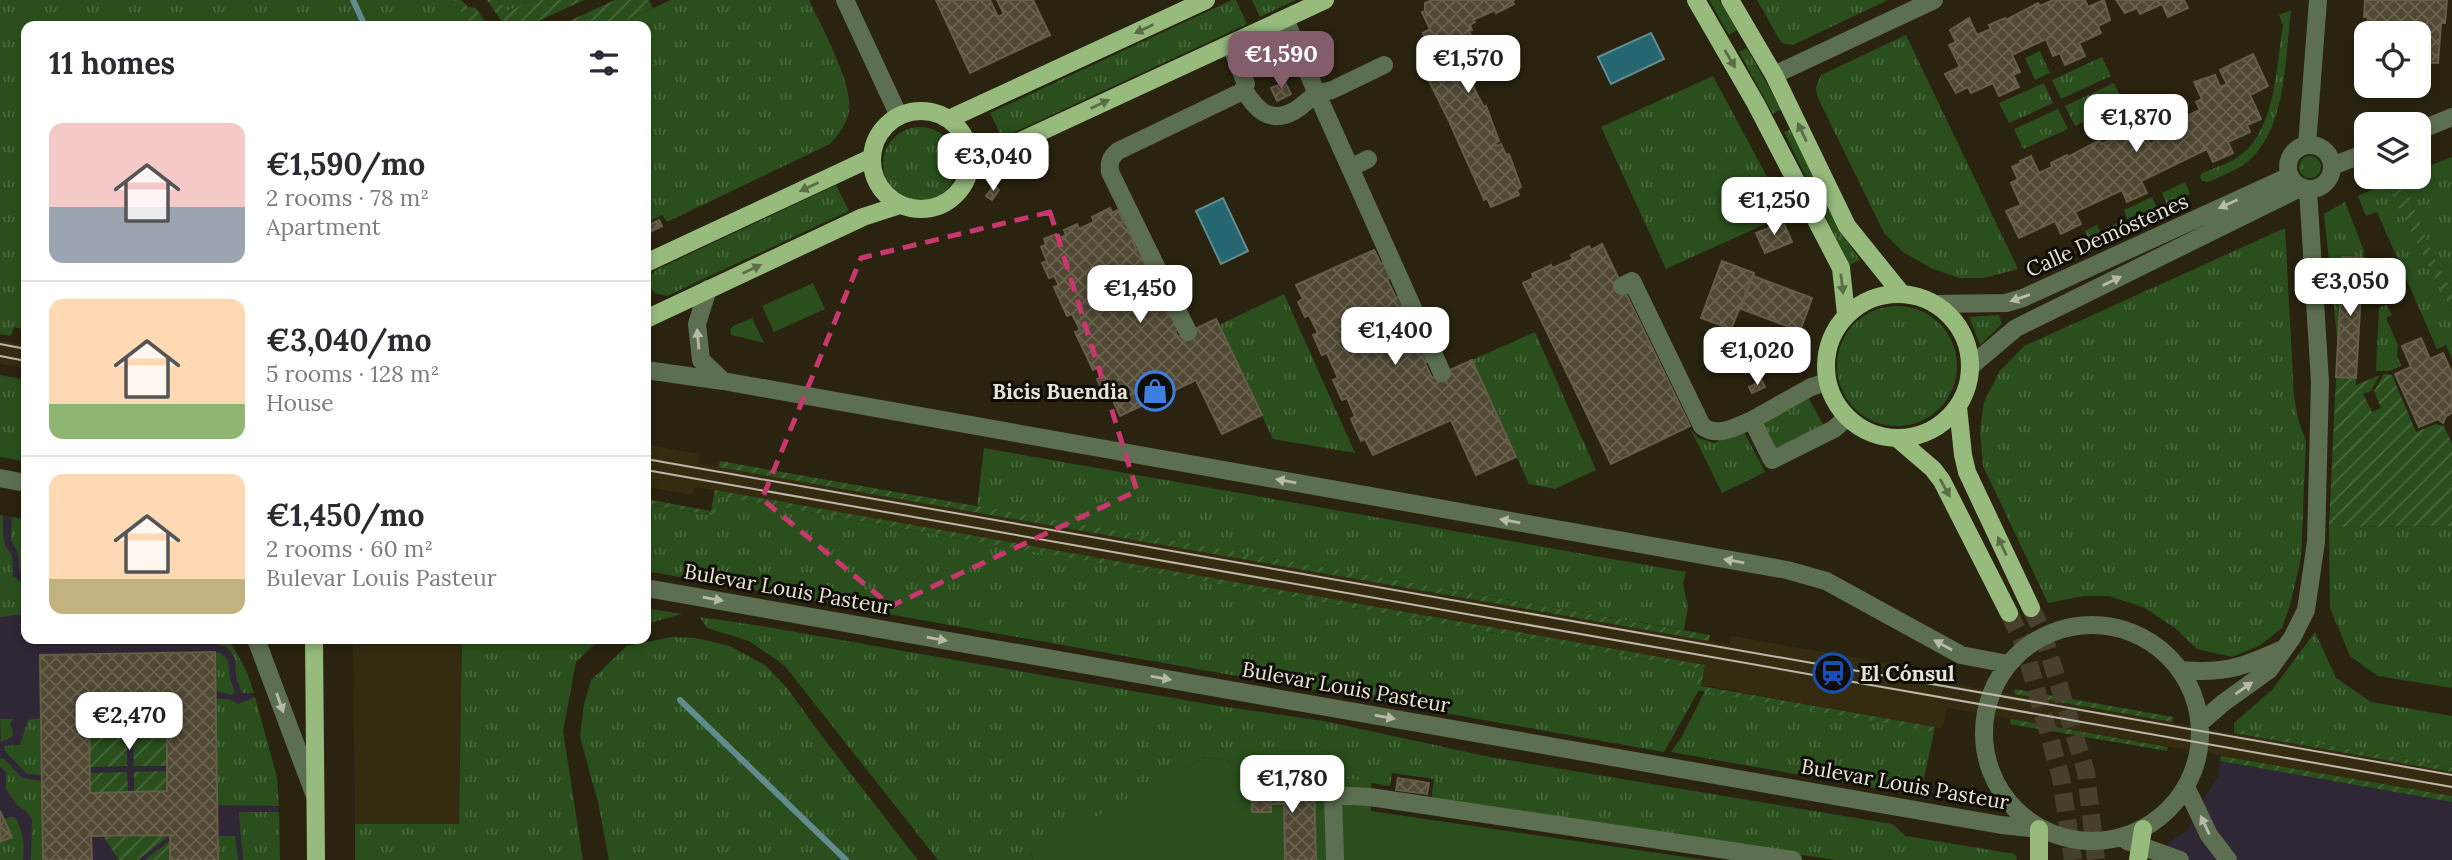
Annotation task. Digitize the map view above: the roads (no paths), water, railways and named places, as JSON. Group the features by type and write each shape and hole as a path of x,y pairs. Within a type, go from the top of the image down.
{"main road":[{"path":"949,119 1206,0"},
{"path":"971,164 1325,0"},
{"path":"1696,0 1756,104 1840,268 1846,314"},
{"path":"1730,0 1774,75 1847,226 1900,293"},
{"path":"921,110 949,119 967,141 971,164 966,179 957,194 940,205 921,209 900,205 885,194 874,175 871,158 876,139 887,124 899,116 921,110"},
{"path":"651,261 871,158"},
{"path":"651,317 863,217 900,205"},
{"path":"1900,293 1935,304 1954,320 1966,342 1971,366 1968,387 1958,407 1932,430 1898,439 1870,434 1846,418 1830,394 1824,366 1830,338 1846,314 1871,298 1900,293"},
{"path":"1958,407 1967,472 2031,608"},
{"path":"1898,439 1933,469 1942,481 2009,613"},
{"path":"314,644 316,860"},
{"path":"2039,829 2039,860"}],"street":[{"path":"845,0 899,116"},
{"path":"1774,75 1934,0"},
{"path":"2307,145 2318,0"},
{"path":"1285,19 1442,373"},
{"path":"1188,332 1110,172 1109,164 1118,151 1241,92 1246,84 1230,44"},
{"path":"1243,89 1253,104 1265,114 1278,116 1294,111 1317,94 1332,90 1384,65"},
{"path":"2431,126 2452,117"},
{"path":"2200,723 2269,670 2292,638 2306,610 2316,542 2320,382 2300,184 2289,160 2299,148 2307,145 2324,150 2332,166 2331,173 2322,185 2300,184"},
{"path":"2332,166 2354,158"},
{"path":"1350,168 1368,159"},
{"name":"Calle Demóstenes","path":"1935,304 2006,303 2023,298 2300,184"},
{"name":"Calle Demóstenes","path":"1971,366 2016,328 2300,184"},
{"path":"1622,286 1632,281 1702,426 1710,431 1724,432 1752,420 1811,387 1828,382"},
{"path":"708,289 697,324 701,360 723,381"},
{"path":"651,370 1787,570 1826,581 1961,655 2008,664"},
{"path":"1752,420 1772,460 1834,429 1846,418"},
{"path":"0,478 21,482"},
{"name":"Bulevar Louis Pasteur","path":"651,589 1987,823 2039,829"},
{"path":"2140,845 2186,787 2197,759 2200,723 2194,695 2180,670 2157,646 2128,631 2096,624 2063,628 2032,642 1997,678 1986,706 1982,732 1985,759 1995,784 2010,806 2039,829 2065,839 2093,842 2120,838 2180,860"},
{"path":"258,644 316,798"},
{"path":"2180,670 2229,671 2283,649"},
{"path":"2186,787 2209,835 2228,860"},
{"path":"1335,860 1333,795 1370,797 1793,860"}],"water":[{"path":"1651,33 1664,59 1611,84 1598,57"},
{"path":"1223,198 1248,251 1221,264 1196,211"}],"waterway":[{"path":"353,0 363,21"},
{"path":"680,700 846,860"}],"tunnel":[{"path":"2031,608 2042,631 2086,772 2096,860"},
{"path":"2009,613 2023,642 2061,778 2073,860"}],"tram line":[{"path":"0,344 21,348"},
{"path":"0,356 21,360"},
{"path":"651,460 2452,775"},
{"path":"651,471 2452,787"}],"place":[{"name":"Bicis Buendia","path":"1155,391"},
{"name":"El Cónsul","path":"1833,673"}]}
